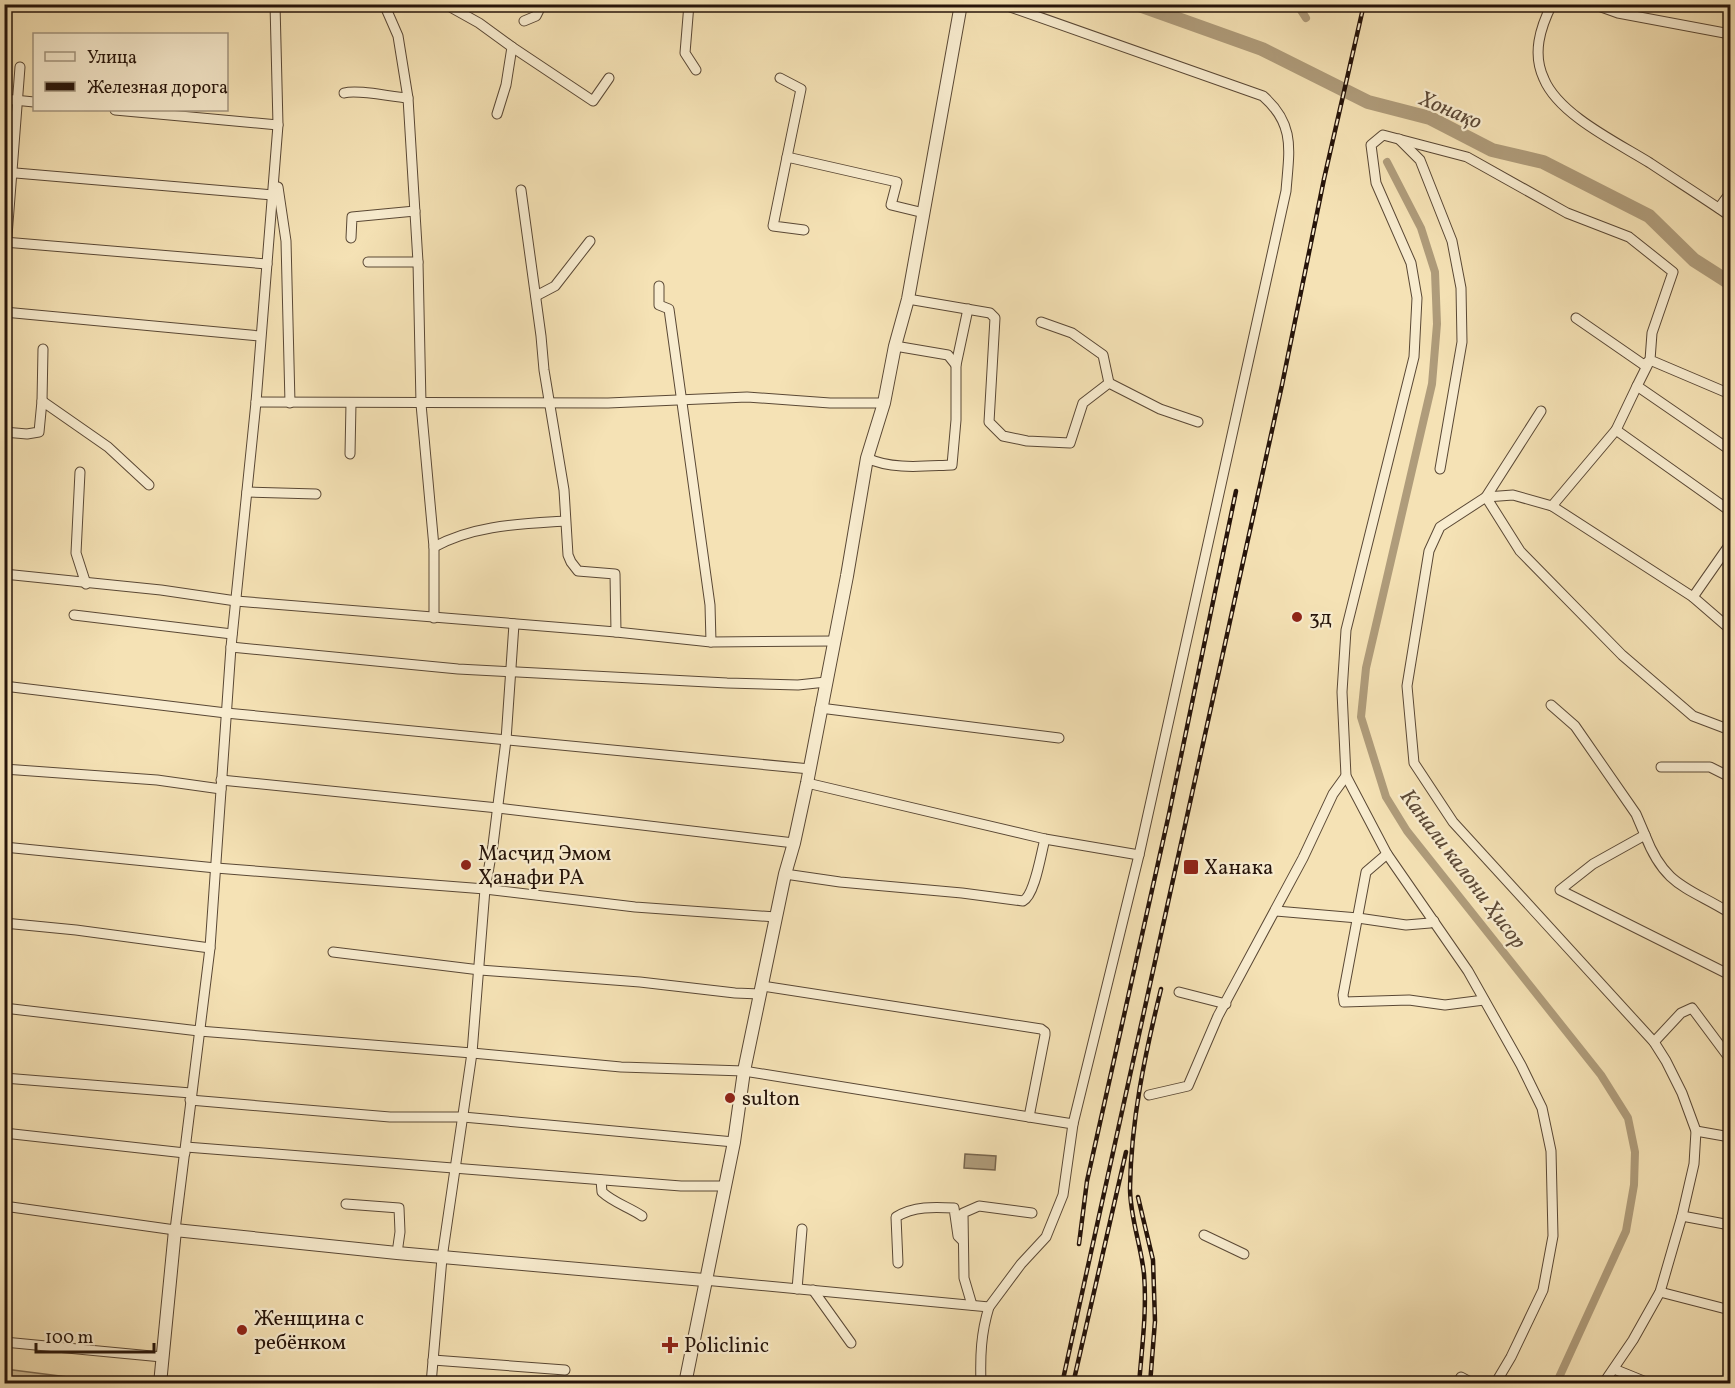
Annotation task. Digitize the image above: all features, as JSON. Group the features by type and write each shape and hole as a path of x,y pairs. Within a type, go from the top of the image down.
{"street":[{"path":"160,1383 190,1097 210,948 232,634 256,402 278,125 275,4"},
{"path":"384,4 398,36 408,98 418,262 422,404 434,547 434,618"},
{"path":"445,4 479,23 593,101 609,78"},
{"path":"524,21 536,16 542,4"},
{"path":"689,4 686,53 696,70"},
{"path":"685,1383 704,1280 734,1142 744,1071 785,874 810,769 867,458 884,403 895,346 908,298 961,4"},
{"path":"981,1383 980,1350 983,1325 989,1307 1021,1264 1046,1237 1063,1195 1073,1124 1139,855 1286,190 1289,137 1275,107 1263,96 1002,4"},
{"path":"1552,4 1546,16 1537,50 1543,78 1550,90 1582,122 1731,216"},
{"path":"1593,4 1618,13 1731,34"},
{"path":"497,114 506,85 512,47"},
{"path":"4,275 9,172 20,67"},
{"path":"780,78 801,89 773,226 804,231"},
{"path":"344,93 352,90 408,98"},
{"path":"4,99 33,102"},
{"path":"126,111 278,125"},
{"path":"1495,1383 1511,1357 1542,1290 1553,1236 1551,1150 1542,1108 1521,1065 1468,971 1387,854 1346,776 1342,692 1346,630 1414,357 1417,298 1411,263 1376,183 1371,144 1383,135 1467,157 1567,213 1629,237 1673,272 1652,333 1650,360 1616,430 1552,506"},
{"path":"1397,138 1420,160 1452,241 1461,288 1462,342 1440,469"},
{"path":"787,157 897,182 891,206 924,213"},
{"path":"275,167 286,241 290,403"},
{"path":"9,172 273,195"},
{"path":"520,190 536,296 544,370 564,490 568,555 575,568 586,572 615,574 616,632"},
{"path":"1719,208 1731,193"},
{"path":"351,238 352,217 415,211"},
{"path":"536,296 555,286 590,241"},
{"path":"6,242 267,264"},
{"path":"368,262 418,262"},
{"path":"659,286 659,305 669,309 683,400 710,606 711,642"},
{"path":"908,298 990,313 995,318 989,422 1004,436 1027,441 1070,443 1083,403 1109,383"},
{"path":"867,458 879,464 952,465 956,420 956,365 968,309"},
{"path":"4,312 260,336"},
{"path":"1576,318 1644,365 1650,360"},
{"path":"1041,322 1072,333 1103,355 1109,383"},
{"path":"895,346 948,355 956,365"},
{"path":"4,432 27,434 39,432 43,349"},
{"path":"1650,360 1731,394"},
{"path":"1109,383 1160,409 1198,422"},
{"path":"1637,386 1731,450"},
{"path":"256,402 608,403 747,397 831,403 884,403"},
{"path":"42,401 108,447 148,485"},
{"path":"350,454 351,403"},
{"path":"1541,411 1486,497 1440,527 1429,551 1407,686 1414,763 1453,822 1654,1042 1682,1093 1696,1131 1694,1164 1660,1292 1633,1340 1604,1383"},
{"path":"1616,430 1731,511"},
{"path":"80,472 76,554 86,584"},
{"path":"247,492 316,494"},
{"path":"1486,497 1513,495 1552,506 1693,597 1731,629"},
{"path":"1486,497 1520,551 1622,655 1692,716 1731,730"},
{"path":"434,547 457,535 482,530 519,524 565,521"},
{"path":"1693,597 1731,544"},
{"path":"4,574 161,590 236,601 711,642 834,641"},
{"path":"74,615 232,634"},
{"path":"431,1383 442,1257 471,1053 480,970 485,889 506,740 514,624"},
{"path":"231,647 458,669 727,683 798,685 826,682"},
{"path":"4,686 226,713 810,769"},
{"path":"1551,705 1575,726 1636,814 1652,852 1669,878 1684,889 1707,898 1731,913"},
{"path":"820,708 1059,738"},
{"path":"1661,767 1710,767 1731,777"},
{"path":"4,769 221,784 498,808 794,843"},
{"path":"1149,1095 1188,1086 1226,1004 1276,911 1334,794 1346,776"},
{"path":"807,783 1045,838 1139,855"},
{"path":"1645,835 1593,864 1560,890 1731,975"},
{"path":"785,874 1023,901 1029,898 1033,887 1045,838"},
{"path":"4,847 776,917"},
{"path":"1387,854 1366,872 1362,885 1343,995 1344,1002 1409,1000 1445,1005 1484,1000"},
{"path":"1276,911 1358,918 1406,925 1434,921"},
{"path":"4,923 210,948"},
{"path":"333,952 480,970 640,982 735,993 761,990 1041,1029 1045,1035 1029,1117"},
{"path":"1179,992 1226,1004"},
{"path":"4,1008 199,1031 621,1067 744,1071 1073,1124"},
{"path":"1654,1042 1681,1013 1692,1008 1731,1059"},
{"path":"4,1078 390,1117 463,1117 734,1142"},
{"path":"1696,1131 1731,1137"},
{"path":"4,1133 185,1150 681,1186 724,1186"},
{"path":"601,1180 602,1192 612,1201 630,1207 642,1216"},
{"path":"346,1204 399,1208 400,1232 397,1253"},
{"path":"4,1206 175,1230 397,1253 989,1307"},
{"path":"972,1305 964,1278 963,1213 979,1206 1032,1213"},
{"path":"898,1263 896,1217 904,1212 927,1207 954,1208 958,1236 963,1242"},
{"path":"1682,1216 1731,1225"},
{"path":"796,1289 802,1229"},
{"path":"1204,1235 1244,1254"},
{"path":"813,1290 851,1342"},
{"path":"1660,1292 1731,1310"},
{"path":"4,1342 162,1357"},
{"path":"433,1360 565,1370"},
{"path":"1614,1369 1651,1383"},
{"path":"1457,1383 1461,1377 1474,1383"}],"shaded area":[{"path":"965,1154 996,1156 995,1170 964,1168"},
{"path":"5,1369 115,1383 5,1383"}],"waterway":[{"name":"Хонақо","path":"1136,4 1262,49 1368,102 1430,118 1492,150 1543,162 1649,216 1694,260 1730,283"},
{"name":"Канали калони Ҳисор","path":"1297,4 1306,18"},
{"name":"Канали калони Ҳисор","path":"1387,162 1421,228 1435,272 1437,324 1432,384 1366,668 1361,717 1386,797 1407,831 1601,1075 1628,1118 1635,1152 1634,1185 1626,1231 1556,1384"}],"railway":[{"path":"1062,1384 1364,4"},
{"path":"1079,1244 1087,1181 1169,814 1236,491"},
{"path":"1139,1384 1145,1288 1143,1263 1130,1199 1131,1163 1140,1087 1161,989"},
{"path":"1073,1384 1126,1152"},
{"path":"1138,1197 1153,1260 1155,1321 1150,1384"}],"place":[{"name":"3д","path":"1297,617"},
{"name":"Масҷид Эмом Ҳанафи РА","path":"466,865"},
{"name":"Ханака","path":"1191,867"},
{"name":"sulton","path":"730,1098"},
{"name":"Женщина с ребёнком","path":"242,1330"},
{"name":"Policlinic","path":"670,1345"}]}
